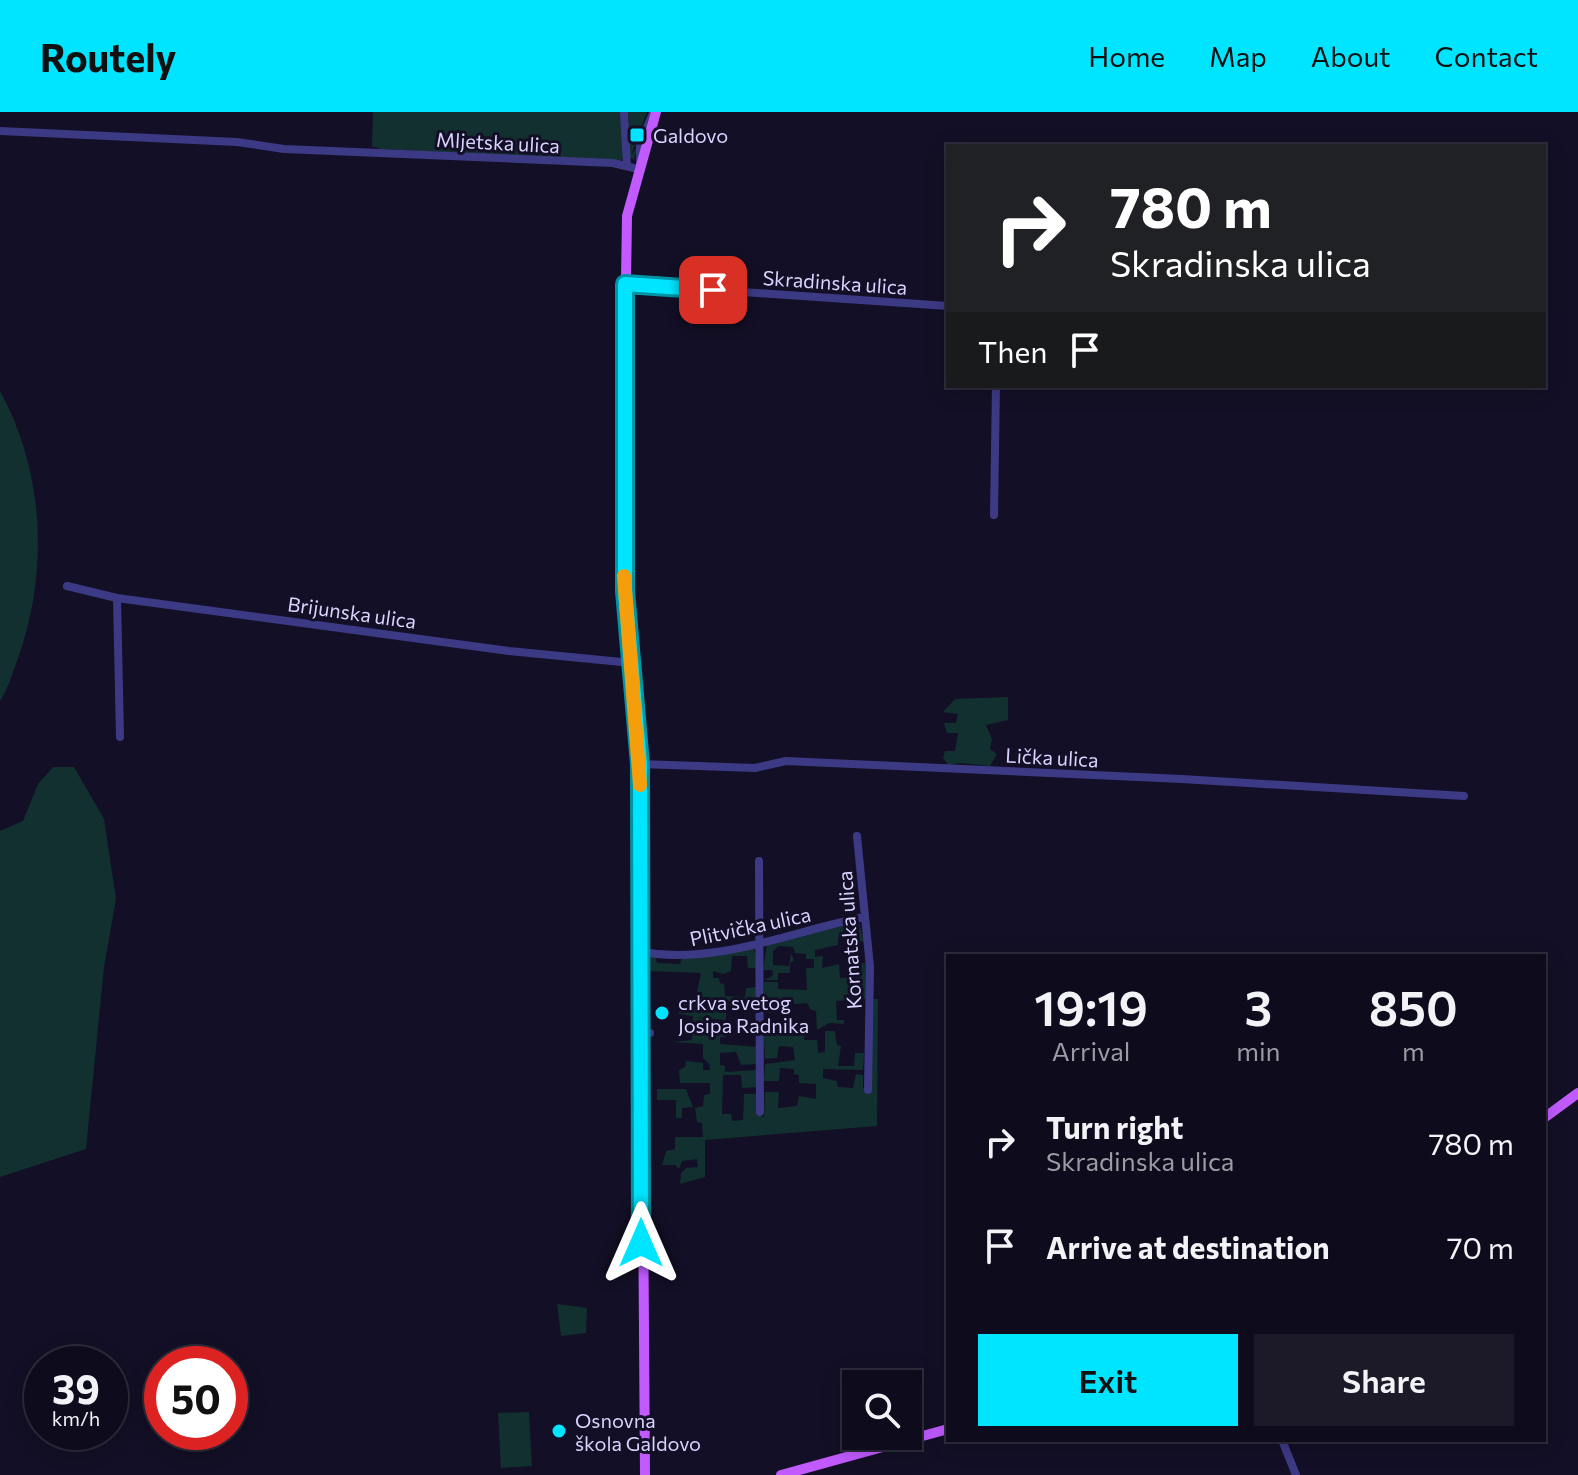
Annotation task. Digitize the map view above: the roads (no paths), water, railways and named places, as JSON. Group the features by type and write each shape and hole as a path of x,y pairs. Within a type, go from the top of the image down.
{"main road":[{"path":"645,1475 640,764 625,591 625,284 627,216 655,112"},
{"path":"1546,1117 1578,1093"},
{"path":"781,1475 946,1430"}],"street":[{"path":"624,112 627,165"},
{"name":"Mljetska ulica","path":"0,131 639,166"},
{"name":"Skradinska ulica","path":"625,284 946,306"},
{"path":"994,515 996,388"},
{"name":"Brijunska ulica","path":"67,586 117,598 509,651 632,663"},
{"path":"117,598 120,737"},
{"name":"Lička ulica","path":"640,764 755,768 786,761 1166,778 1464,796"},
{"name":"Kornatska ulica","path":"857,836 870,967 868,1090"},
{"path":"759,861 760,1112"},
{"name":"Plitvička ulica","path":"641,952 689,956 738,949 759,941 864,917"},
{"path":"1283,1442 1296,1475"}],"place":[{"name":"Galdovo","path":"637,135"},
{"name":"crkva svetog Josipa Radnika","path":"662,1013"},
{"name":"Osnovna škola Galdovo","path":"559,1431"}]}
